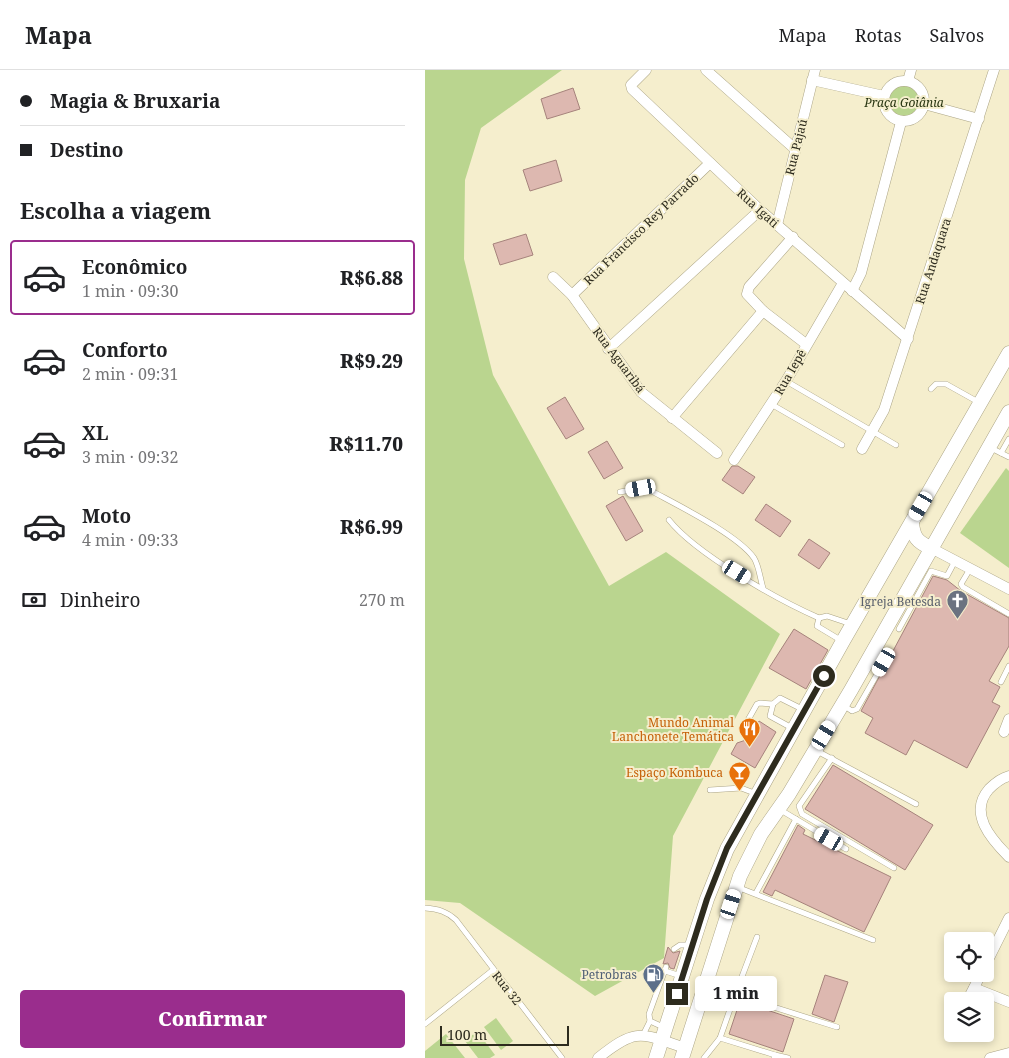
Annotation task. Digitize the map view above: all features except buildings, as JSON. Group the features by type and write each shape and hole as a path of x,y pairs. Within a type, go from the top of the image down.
{"main road":[{"path":"656,1058 682,976 727,848 795,730 843,641 1009,353"},
{"path":"683,1053 737,887 761,834 779,809 842,705 1009,412"},
{"path":"912,522 913,535 931,548"}],"street":[{"name":"Rua Igati","path":"646,70 631,84 632,89 760,210 908,339"},
{"path":"706,70 795,149"},
{"path":"908,81 911,70"},
{"name":"Rua Andaquara","path":"863,449 884,410 994,70"},
{"path":"813,75 884,96"},
{"name":"Rua Pajaú","path":"777,225 813,75"},
{"path":"908,81 922,92 924,104 915,119 901,122 888,115 883,103 884,96 896,82 908,81"},
{"path":"924,104 979,119"},
{"path":"853,291 861,273 901,122"},
{"name":"Rua Francisco Rey Parrado","path":"572,295 710,163"},
{"path":"608,349 760,210"},
{"path":"793,237 749,286 747,294 763,311 807,344"},
{"name":"Rua Aguaribá","path":"553,277 572,295 608,349 641,392 717,453"},
{"name":"Rua Iepê","path":"735,460 786,381 843,283"},
{"path":"672,418 763,311"},
{"path":"931,548 1009,590"},
{"path":"1004,732 1009,720"},
{"path":"1009,776 995,782 986,793 980,812 982,821 989,834 1009,857"},
{"path":"994,948 1009,918"},
{"path":"972,992 977,982"},
{"path":"974,988 1009,1002"},
{"path":"598,1058 623,1039 633,1035 664,1034 683,1053"},
{"path":"990,1058 1009,1053"}],"lane":[{"path":"786,381 896,445"},
{"path":"931,389 936,384 946,384 980,404"},
{"path":"771,404 842,445"},
{"path":"1001,453 1009,439"},
{"path":"989,446 1009,457"},
{"path":"620,492 641,488 648,489 699,516 748,551 755,560 763,588"},
{"path":"669,520 679,532 709,554 763,588 819,618 827,616 853,624"},
{"path":"899,629 931,571 947,576 955,561"},
{"path":"970,569 961,584 963,587 1009,614"},
{"path":"819,618 817,626 843,641"},
{"path":"842,705 852,711 857,709 884,662"},
{"path":"1001,682 1009,666"},
{"path":"743,727 757,704 773,704 781,698 805,711"},
{"path":"773,704 770,716 795,730"},
{"path":"815,750 916,804"},
{"path":"832,758 799,806 802,814 894,868"},
{"path":"710,790 741,788 757,794"},
{"path":"779,809 847,849"},
{"path":"756,893 796,819"},
{"path":"737,887 873,940"},
{"name":"Rua 32","path":"425,908 449,913 563,1058"},
{"path":"704,1058 720,1038 757,937"},
{"path":"674,949 680,945 693,945"},
{"path":"643,1036 650,1020 649,1014 665,969 682,976"},
{"path":"425,1024 493,970"},
{"path":"705,986 837,1028"},
{"path":"650,1020 664,1034"},
{"path":"720,1038 775,1056 787,1058"}],"green space":[{"path":"425,70 562,70 481,128 465,180 464,259 493,375 609,586 666,552 780,634 673,836 664,958 595,996 460,903 425,900"},
{"name":"Praça Goiânia","path":"908,81 915,84 921,90 924,101 923,109 915,118 908,121 900,121 893,118 885,109 884,97 887,90 896,82"},
{"path":"1006,468 1009,471 1009,568 960,533"},
{"path":"496,1018 513,1041 501,1050 484,1027"},
{"path":"477,1031 495,1055 490,1058 478,1058 465,1041"},
{"path":"446,1034 465,1058 425,1058 425,1051"}],"place":[{"name":"Igreja Betesda","path":"957,620"},
{"name":"Mundo Animal Lanchonete Temática","path":"750,748"},
{"name":"Espaço Kombuca","path":"739,791"},
{"name":"Petrobras","path":"653,993"}],"route":[{"path":"677,994 707,899 727,848 824,676"}]}
